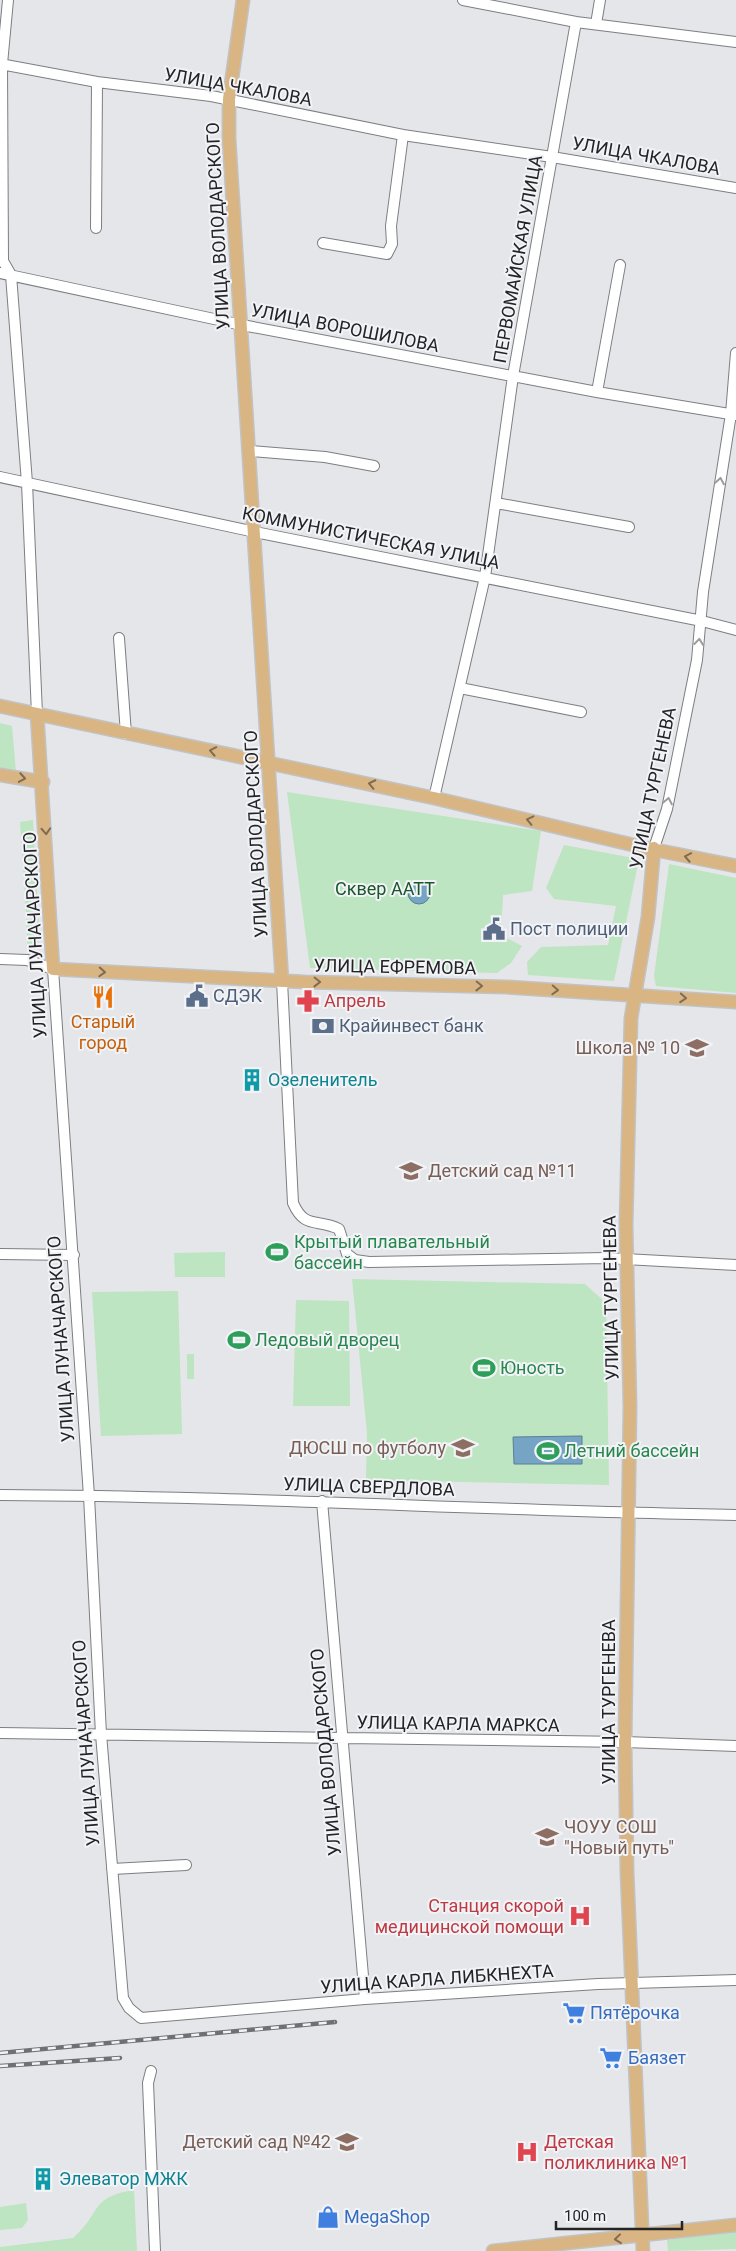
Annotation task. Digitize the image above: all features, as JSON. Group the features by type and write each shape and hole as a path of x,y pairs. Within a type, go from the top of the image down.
{"main road":[{"name":"УЛИЦА ВОЛОДАРСКОГО","path":"243,0 229,99 282,981"},
{"path":"0,706 126,734 269,762 434,798 646,848 654,848 673,854 736,866"},
{"name":"УЛИЦА ЛУНАЧАРСКОГО","path":"37,714 54,969"},
{"path":"0,775 43,782"},
{"name":"УЛИЦА ТУРГЕНЕВА","path":"643,2251 630,1984 624,1742 630,1407 627,1140 634,994 648,917 654,848"},
{"name":"УЛИЦА ЕФРЕМОВА","path":"54,969 282,981 506,987 736,1002"},
{"path":"493,2251 736,2225"}],"street":[{"name":"УЛИЦА ЛУНАЧАРСКОГО","path":"8,0 1,64 3,261 27,483 37,714"},
{"path":"463,0 576,22 736,42"},
{"path":"596,24 600,0"},
{"name":"ПЕРВОМАЙСКАЯ УЛИЦА","path":"434,798 485,577 513,376 576,22"},
{"name":"УЛИЦА ЧКАЛОВА","path":"1,64 97,82 229,99 403,135 552,157 736,188"},
{"path":"96,228 97,82"},
{"path":"323,243 387,254 392,244 391,226 403,135"},
{"path":"597,392 620,265"},
{"name":"УЛИЦА ВОРОШИЛОВА","path":"5,274 242,325 597,392 733,414"},
{"name":"УЛИЦА ТУРГЕНЕВА","path":"654,848 667,809 697,660 702,621 703,592 733,414 736,353"},
{"path":"250,451 325,457 374,466"},
{"name":"КОММУНИСТИЧЕСКАЯ УЛИЦА","path":"0,478 255,532 702,621 736,630"},
{"path":"496,503 629,527"},
{"path":"119,638 126,734"},
{"path":"460,688 581,712"},
{"path":"0,959 27,960 54,969"},
{"name":"УЛИЦА ЛУНАЧАРСКОГО","path":"54,969 89,1496 101,1734 112,1869 124,1998 129,2008 141,2018"},
{"name":"УЛИЦА ВОЛОДАРСКОГО","path":"282,981 293,1203 298,1215 307,1221 330,1224 339,1229 347,1254 355,1260 369,1262 606,1258 627,1260"},
{"path":"0,1254 74,1255"},
{"path":"627,1260 736,1265"},
{"name":"УЛИЦА СВЕРДЛОВА","path":"0,1495 322,1501 628,1513 736,1515"},
{"name":"УЛИЦА ВОЛОДАРСКОГО","path":"322,1501 365,1999"},
{"name":"УЛИЦА КАРЛА МАРКСА","path":"0,1733 624,1742 736,1746"},
{"name":"УЛИЦА ЛУНАЧАРСКОГО","path":"112,1869 186,1865"},
{"name":"УЛИЦА КАРЛА ЛИБКНЕХТА","path":"141,2018 365,1999 736,1980"},
{"path":"151,2071 148,2083 155,2251"}],"green space":[{"path":"0,723 12,726 16,772 0,769"},
{"name":"Сквер ААТТ","path":"287,792 541,831 532,891 503,895 501,935 522,946 511,963 497,973 310,968"},
{"path":"33,820 38,909 35,912 26,913 20,822"},
{"path":"564,845 639,859 614,981 528,975 527,962 541,947 608,945 616,906 554,899 546,888"},
{"path":"669,864 736,878 736,993 656,986 654,976"},
{"path":"26,919 39,919 38,944 33,952 28,955"},
{"path":"225,1252 225,1277 175,1277 174,1253"},
{"name":"Юность","path":"352,1279 585,1284 606,1303 609,1485 366,1480 367,1433"},
{"path":"178,1291 182,1434 101,1436 92,1292"},
{"path":"296,1300 349,1301 350,1406 293,1406"},
{"path":"187,1354 194,1354 194,1379 187,1379"},
{"path":"134,2190 137,2251 0,2251 0,2247 73,2238 103,2202 120,2193"},
{"path":"26,2203 28,2220 22,2228 0,2230 0,2207"},
{"path":"736,2231 736,2249 668,2251 667,2240"}],"water":[{"path":"419,882 427,885 430,893 427,901 419,904 411,901 408,893 411,885"},
{"name":"Летний бассейн","path":"582,1436 582,1464 514,1464 513,1437"}],"railway":[{"path":"0,2053 335,2022"},
{"path":"0,2066 120,2058"}],"place":[{"name":"Пост полиции","path":"494,929"},
{"name":"СДЭК","path":"197,996"},
{"name":"Старый город","path":"103,997"},
{"name":"Апрель","path":"308,1001"},
{"name":"Крайинвест банк","path":"323,1026"},
{"name":"Школа № 10","path":"697,1048"},
{"name":"Озеленитель","path":"252,1080"},
{"name":"Детский сад №11","path":"411,1171"},
{"name":"Крытый плавательный бассейн","path":"277,1252"},
{"name":"Ледовый дворец","path":"239,1340"},
{"name":"Юность","path":"484,1368"},
{"name":"ДЮСШ по футболу","path":"463,1448"},
{"name":"Летний бассейн","path":"548,1451"},
{"name":"ЧОУУ СОШ \"Новый путь\"","path":"547,1837"},
{"name":"Станция скорой медицинской помощи","path":"580,1916"},
{"name":"Пятёрочка","path":"574,2013"},
{"name":"Баязет","path":"611,2058"},
{"name":"Детский сад №42","path":"347,2142"},
{"name":"Детская поликлиника №1","path":"527,2152"},
{"name":"Элеватор МЖК","path":"43,2179"},
{"name":"MegaShop","path":"328,2217"}]}
